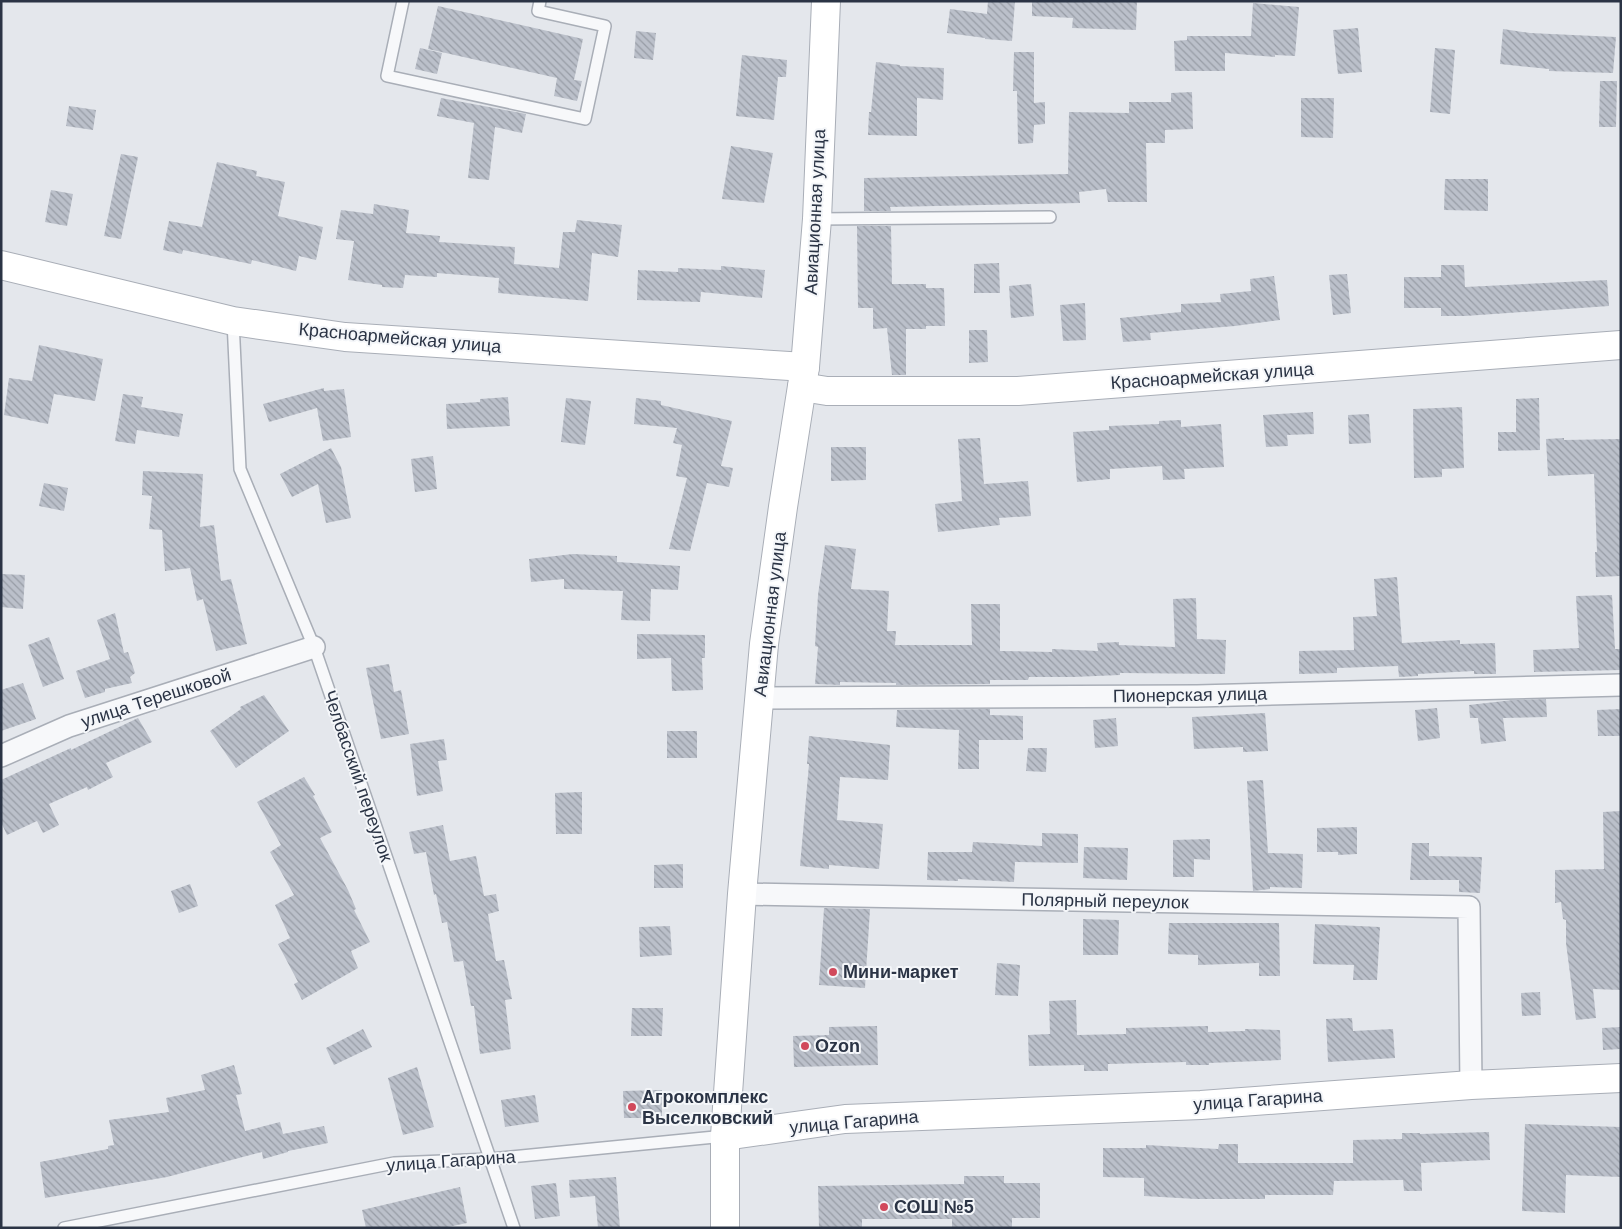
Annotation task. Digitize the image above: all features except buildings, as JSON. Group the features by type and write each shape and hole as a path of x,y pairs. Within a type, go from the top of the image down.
{"street":[{"name":"Авиационная улица","path":"725,1228 726,1136 742,894 764,644 778,536 803,377 817,218 826,1"},
{"name":"Красноармейская улица","path":"1,265 233,321 345,337 803,377 827,391 1018,391 1621,345"},
{"name":"улица Терешковой","path":"1,756 70,726 314,648"},
{"name":"Пионерская улица","path":"760,698 1197,696 1621,685"},
{"name":"Полярный переулок","path":"742,894 1468,907 1471,1085"},
{"name":"улица Гагарина","path":"726,1136 845,1119 1201,1105 1471,1085 1621,1078"}],"lane":[{"path":"403,1 387,76 585,119 605,26 538,11 540,1"},
{"path":"817,218 1050,217"},
{"name":"Челбасский переулок","path":"233,321 240,468 314,648 514,1228"},
{"name":"улица Гагарина","path":"64,1228 394,1164 491,1159 726,1136"}],"place":[{"name":"Мини-маркет","path":"833,972"},
{"name":"Ozon","path":"805,1046"},
{"name":"Агрокомплекс Выселковский","path":"632,1107"},
{"name":"СОШ №5","path":"884,1207"}]}
